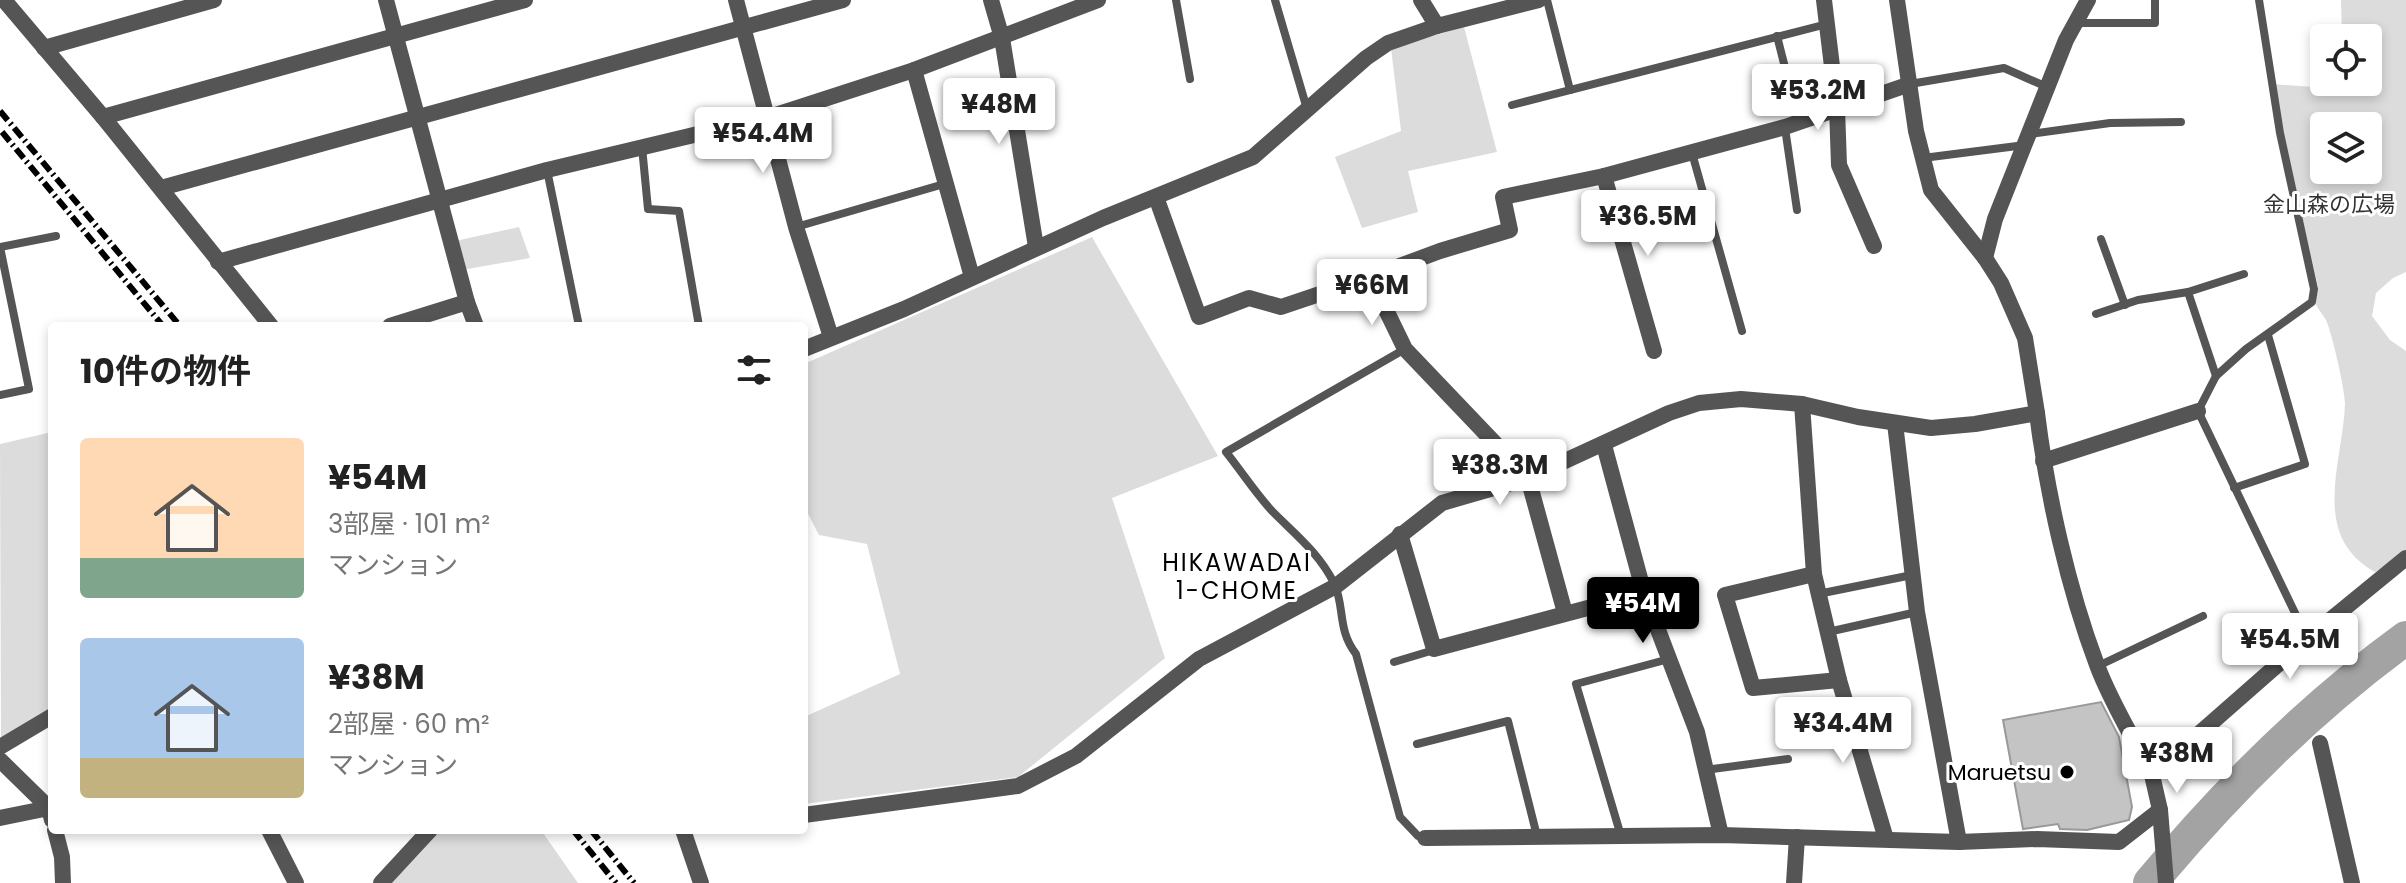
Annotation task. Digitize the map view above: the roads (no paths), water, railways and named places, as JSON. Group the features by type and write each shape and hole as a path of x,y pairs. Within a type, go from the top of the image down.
{"street":[{"path":"4,0 103,117 268,322"},
{"path":"44,48 214,0"},
{"path":"386,0 474,322"},
{"path":"103,117 525,0"},
{"path":"736,0 796,227 831,337"},
{"path":"161,188 843,0"},
{"path":"991,0 1002,38 1036,247"},
{"path":"218,262 547,170 769,117 914,70 1098,0"},
{"path":"1421,0 1437,26"},
{"path":"808,347 904,309 1036,247 1253,157 1388,43 1437,26 1539,0"},
{"path":"1824,0 1837,108 1839,165 1874,246"},
{"path":"1897,0 1916,131 1931,190 2001,283 2025,338 2043,461 2074,588 2097,666 2152,775 2161,816 2166,883"},
{"path":"1985,258 1995,219 2074,23 2088,0"},
{"path":"914,70 972,277"},
{"path":"1156,197 1199,317 1249,298 1281,307 1440,251 1510,230 1503,197 1604,176 1692,153 1785,127 1910,84"},
{"path":"1604,176 1654,351"},
{"path":"1370,277 1405,349 1528,478 1565,613"},
{"path":"403,322 467,302"},
{"path":"808,814 1018,786 1076,756 1199,659 1336,586 1442,503 1528,478 1669,413 1699,403 1741,399 1802,404 1931,428 2037,413"},
{"path":"1802,404 1814,574 1839,680 1886,839"},
{"path":"2043,461 2198,411"},
{"path":"1895,423 1917,612 1959,842"},
{"path":"1604,445 1644,593 1697,732 1721,835"},
{"path":"1400,534 1434,649 1644,593"},
{"path":"2152,775 2307,639 2406,558"},
{"path":"1814,574 1725,595 1753,688 1839,680"},
{"path":"0,747 48,718"},
{"path":"2320,743 2352,883"},
{"path":"0,760 48,812"},
{"path":"0,818 48,814"},
{"path":"1425,838 1721,835 1959,842 2037,839 2119,842 2161,816"},
{"path":"56,834 62,857 63,883"},
{"path":"271,834 296,883"},
{"path":"381,883 426,834"},
{"path":"688,834 701,883"},
{"path":"1794,883 1797,837"}],"lane":[{"path":"1176,0 1190,79"},
{"path":"1275,0 1307,110"},
{"path":"1547,0 1570,90"},
{"path":"2074,23 2155,23 2155,0"},
{"path":"2259,0 2280,133 2314,289 2312,302 2246,349 2216,376 2198,411 2307,639"},
{"path":"1512,105 1828,24"},
{"path":"1777,36 1794,103"},
{"path":"1910,84 2004,68 2048,87"},
{"path":"1923,158 2110,123 2181,122"},
{"path":"1785,127 1797,210"},
{"path":"642,147 648,209 679,211 698,322"},
{"path":"1692,153 1742,331"},
{"path":"547,170 578,322"},
{"path":"796,227 944,184"},
{"path":"0,395 29,389 0,247 56,236"},
{"path":"2101,239 2125,305"},
{"path":"2096,314 2188,292 2244,274"},
{"path":"2188,292 2216,376"},
{"path":"2234,488 2305,464 2268,335"},
{"path":"1405,349 1226,452 1271,510 1312,547 1336,586 1348,644 1356,654 1400,817 1418,836 1425,838"},
{"path":"1818,594 1912,575"},
{"path":"1828,632 1917,612"},
{"path":"2097,666 2203,616"},
{"path":"1394,662 1434,649"},
{"path":"1621,836 1576,684 1669,659"},
{"path":"1417,744 1508,721 1537,837"},
{"path":"1705,770 1788,759"}],"waterway":[{"path":"2150,883 2208,816 2270,753 2336,693 2406,638"}],"railway":[{"path":"0,111 177,322"},
{"path":"2,132 160,322"},
{"path":"576,834 616,883"},
{"path":"594,834 634,883"}],"place":[{"name":"Maruetsu","path":"2067,772"}],"district":[{"name":"HIKAWADAI 1-CHOME","path":"1237,577"}],"park label":[{"name":"金山森の広場","path":"2329,204"}]}
